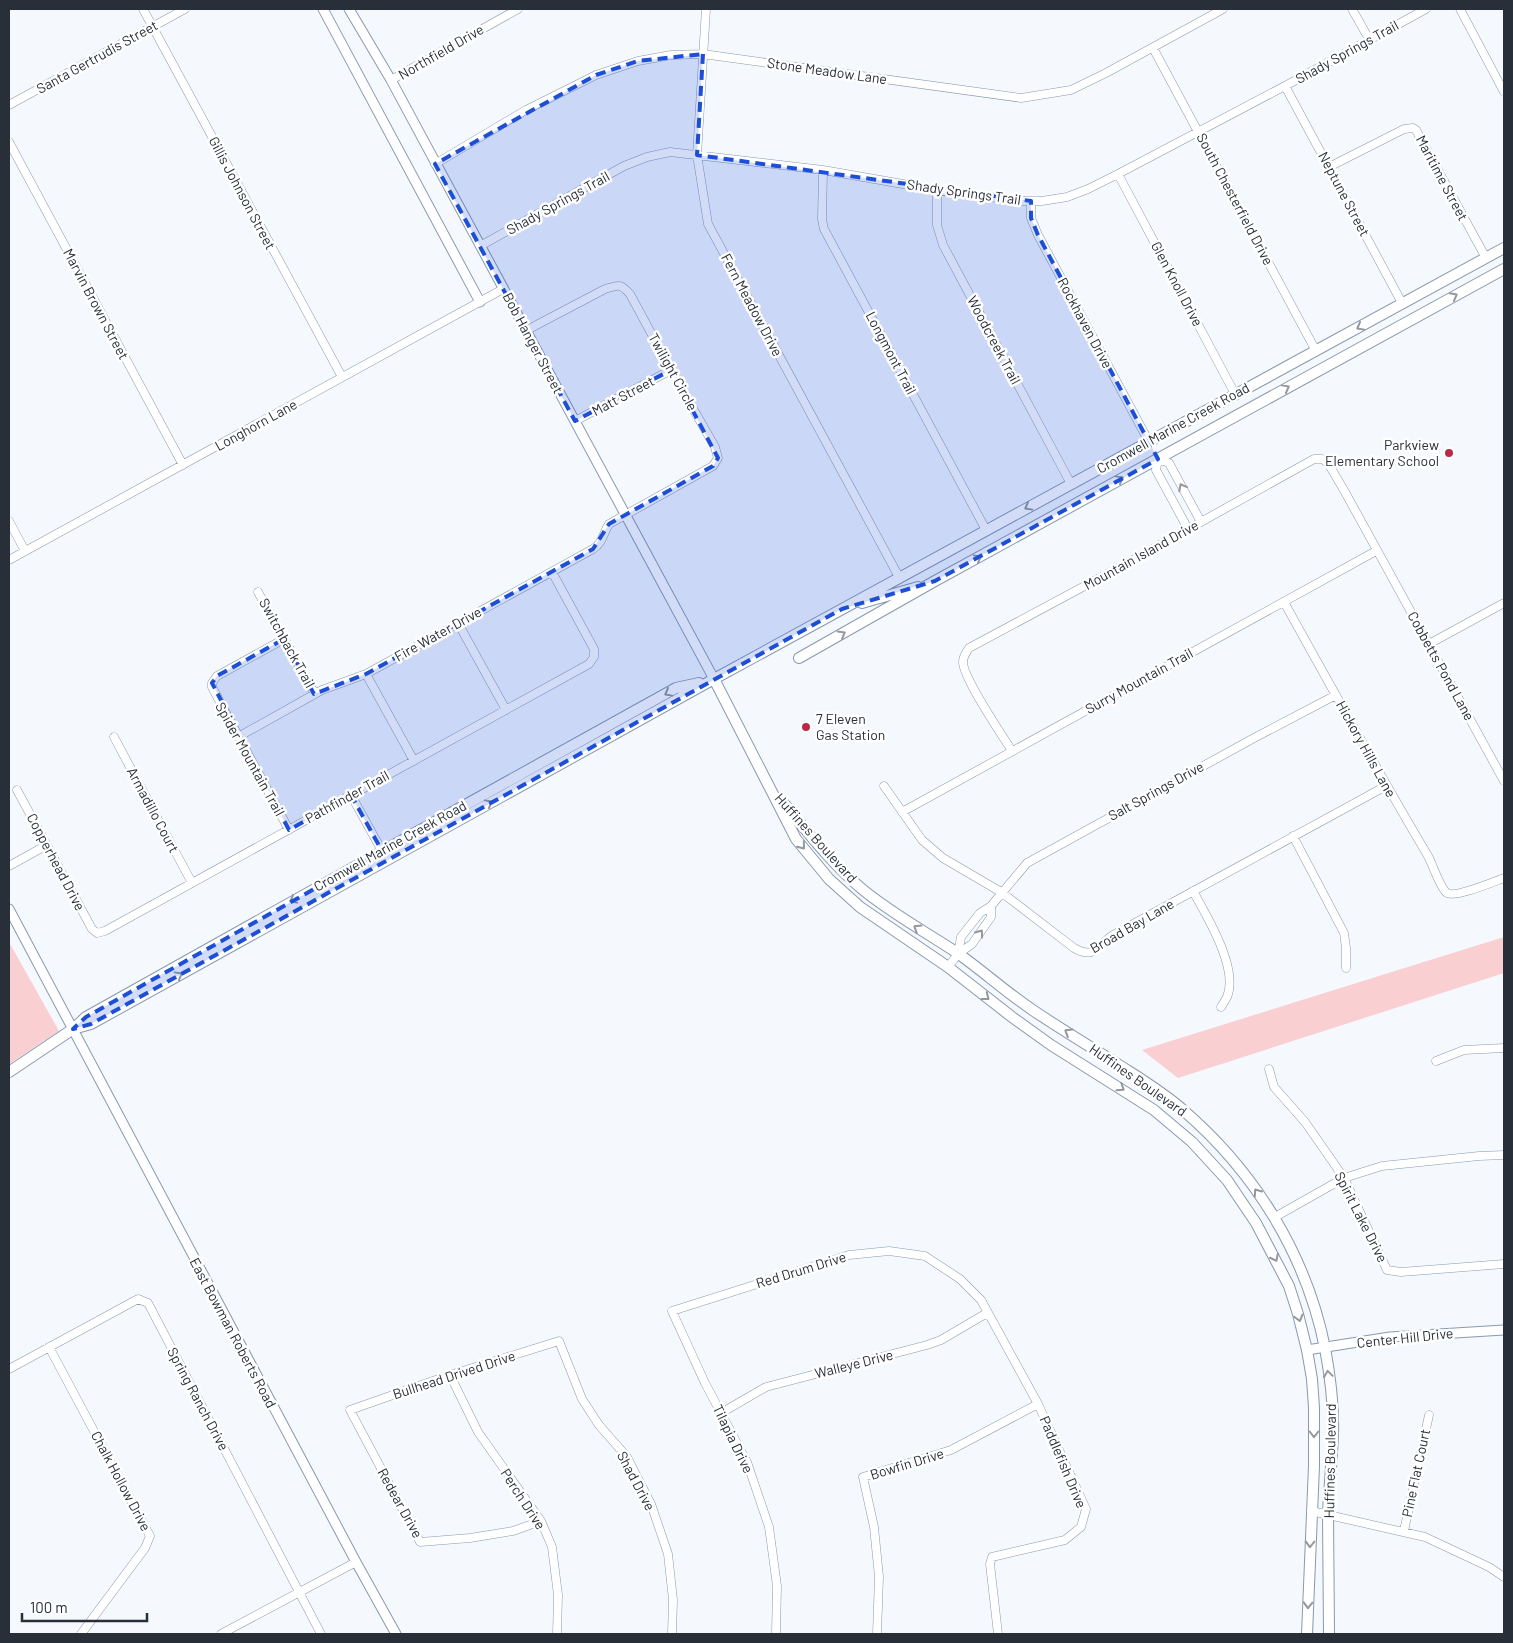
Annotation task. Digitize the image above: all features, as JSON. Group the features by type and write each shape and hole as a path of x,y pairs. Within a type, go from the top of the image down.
{"main road":[{"name":"Cromwell Marine Creek Road","path":"73,1029 100,1019 714,678 1504,248"},
{"name":"Cromwell Marine Creek Road","path":"799,658 935,581 1504,269"},
{"path":"1402,303 1411,319"},
{"path":"1149,442 1158,458"},
{"name":"Cromwell Marine Creek Road","path":"842,609 935,581"},
{"name":"Cromwell Marine Creek Road","path":"9,1072 73,1029 86,1017 382,850 676,688 714,678"},
{"name":"Huffines Boulevard","path":"714,678 796,839 829,879 860,907 948,967 1051,1045 1154,1110 1192,1142 1227,1180 1256,1223 1274,1254 1289,1286 1307,1350 1314,1408 1314,1466 1307,1634"},
{"name":"Huffines Boulevard","path":"771,788 824,851 860,888 958,954 1030,1008 1144,1081 1182,1109 1221,1146 1254,1186 1275,1217 1291,1247 1311,1297 1325,1348 1333,1432 1328,1514 1330,1580 1328,1634"}],"street":[{"name":"Gillis Johnson Street","path":"143,9 342,378"},
{"name":"Santa Gertrudis Street","path":"9,105 185,9"},
{"name":"Bob Hanger Street","path":"323,9 480,302"},
{"name":"Bob Hanger Street","path":"350,9 391,80 714,678"},
{"name":"Northfield Drive","path":"391,80 518,9"},
{"name":"Fern Meadow Drive","path":"706,9 697,155 708,224 900,577"},
{"name":"Stone Meadow Lane","path":"435,164 526,110 596,75 638,61 671,55 703,54 1021,98 1071,90 1223,9"},
{"path":"1352,9 1369,39"},
{"name":"Shady Springs Trail","path":"480,246 624,166 670,152 823,170 937,190 1019,201 1042,201 1067,197 1118,174 1426,9"},
{"path":"1460,9 1504,92"},
{"name":"South Chesterfield Drive","path":"1152,48 1199,131 1316,350"},
{"name":"Neptune Street","path":"1285,86 1402,303"},
{"name":"Maritime Street","path":"1329,167 1404,129 1413,128 1416,130 1486,258"},
{"name":"Marvin Brown Street","path":"9,142 183,465"},
{"name":"Longmont Trail","path":"823,170 822,219 824,229 986,530"},
{"name":"Glen Knoll Drive","path":"1118,174 1235,394"},
{"name":"Woodcreek Trail","path":"937,190 937,225 943,244 1071,484"},
{"name":"Rockhaven Drive","path":"1031,201 1031,218 1038,235 1149,442"},
{"name":"Twilight Circle","path":"527,330 605,289 618,285 623,286 630,294 715,447 718,458 713,466 625,515"},
{"name":"Longhorn Lane","path":"9,560 503,289"},
{"name":"Matt Street","path":"575,422 671,370"},
{"path":"1188,529 1156,470 1158,458 1169,463 1201,522"},
{"name":"Mountain Island Drive","path":"1012,751 984,707 964,668 963,660 965,654 977,643 1103,577 1314,459 1322,459 1328,463 1376,551"},
{"name":"Fire Water Drive","path":"238,737 326,688 366,674 596,547 600,543 609,524 625,515"},
{"path":"9,521 25,551"},
{"name":"Surry Mountain Trail","path":"902,812 1376,551"},
{"name":"Cobbetts Pond Lane","path":"1376,551 1504,781"},
{"name":"Pathfinder Trail","path":"97,932 105,931 589,664 594,657 594,649 552,572"},
{"name":"Switchback Trail","path":"258,592 315,694"},
{"name":"Hickory Hills Lane","path":"1284,602 1386,786 1431,862 1441,886 1449,894 1457,894 1504,878"},
{"path":"1428,644 1504,603"},
{"path":"458,623 506,710"},
{"name":"Spider Mountain Trail","path":"284,638 217,676 212,683 213,691 289,830"},
{"path":"366,674 414,761"},
{"name":"Salt Springs Drive","path":"958,954 961,937 980,912 991,906 1026,863 1336,696"},
{"name":"Armadillo Court","path":"114,737 192,883"},
{"name":"Broad Bay Lane","path":"884,786 922,840 943,858 1001,892 1074,948 1086,954 1091,953 1113,935 1386,786"},
{"name":"Copperhead Drive","path":"17,790 92,929 97,932"},
{"path":"351,795 382,850"},
{"path":"1293,836 1344,933 1346,968"},
{"path":"9,866 47,845"},
{"path":"1193,891 1218,937 1226,963 1229,979 1228,996 1221,1007"},
{"name":"Salt Springs Drive","path":"948,967 958,954 972,944 991,916 991,906"},
{"name":"East Bowman Roberts Road","path":"9,909 396,1634"},
{"path":"1436,1061 1464,1050 1504,1048"},
{"name":"Spirit Lake Drive","path":"1269,1069 1274,1087 1305,1122 1344,1178 1387,1270 1401,1272 1504,1264"},
{"path":"1275,1217 1344,1178 1382,1166 1479,1156 1504,1156"},
{"name":"Red Drum Drive","path":"672,1311 849,1255 889,1251 925,1256 960,1279 981,1300 1038,1404"},
{"name":"Spring Ranch Drive","path":"9,1369 138,1299 148,1303 321,1634"},
{"name":"Tilapia Drive","path":"672,1311 705,1383 747,1462 769,1527 777,1586 776,1634"},
{"name":"Walleye Drive","path":"721,1413 766,1387 941,1340 987,1313"},
{"name":"Center Hill Drive","path":"1307,1350 1390,1336 1504,1330"},
{"name":"Bullhead Drived Drive","path":"350,1410 559,1341"},
{"name":"Shad Drive","path":"559,1341 582,1399 600,1426 626,1457 651,1504 668,1554 673,1600 672,1634"},
{"name":"Chalk Hollow Drive","path":"49,1347 150,1536 145,1548 81,1634"},
{"name":"Perch Drive","path":"450,1376 478,1432 541,1521 552,1547 558,1595 557,1634"},
{"name":"Bowfin Drive","path":"877,1634 879,1577 875,1536 863,1477 951,1450 1038,1404"},
{"name":"Paddlefish Drive","path":"998,1634 990,1564 992,1557 1065,1540 1081,1527 1086,1508 1038,1404"},
{"name":"Redear Drive","path":"350,1410 420,1542 470,1538 513,1531 541,1521"},
{"name":"Pine Flat Court","path":"1404,1531 1429,1415"},
{"path":"1311,1511 1425,1537 1504,1577"},
{"path":"221,1634 356,1562"}],"highlighted area":[{"path":"703,54 697,155 1031,201 1031,218 1038,235 1158,459 935,581 842,609 91,1024 73,1029 86,1017 382,851 351,795 289,830 212,683 217,676 284,639 314,694 366,674 593,549 609,524 713,466 718,458 671,370 575,421 435,164 596,75 638,61"}],"shaded area":[{"path":"1504,937 1504,973 1178,1078 1142,1050"},
{"path":"9,942 59,1031 9,1064"}],"place":[{"name":"Parkview Elementary School","path":"1449,453"},
{"name":"7 Eleven Gas Station","path":"806,727"}]}
